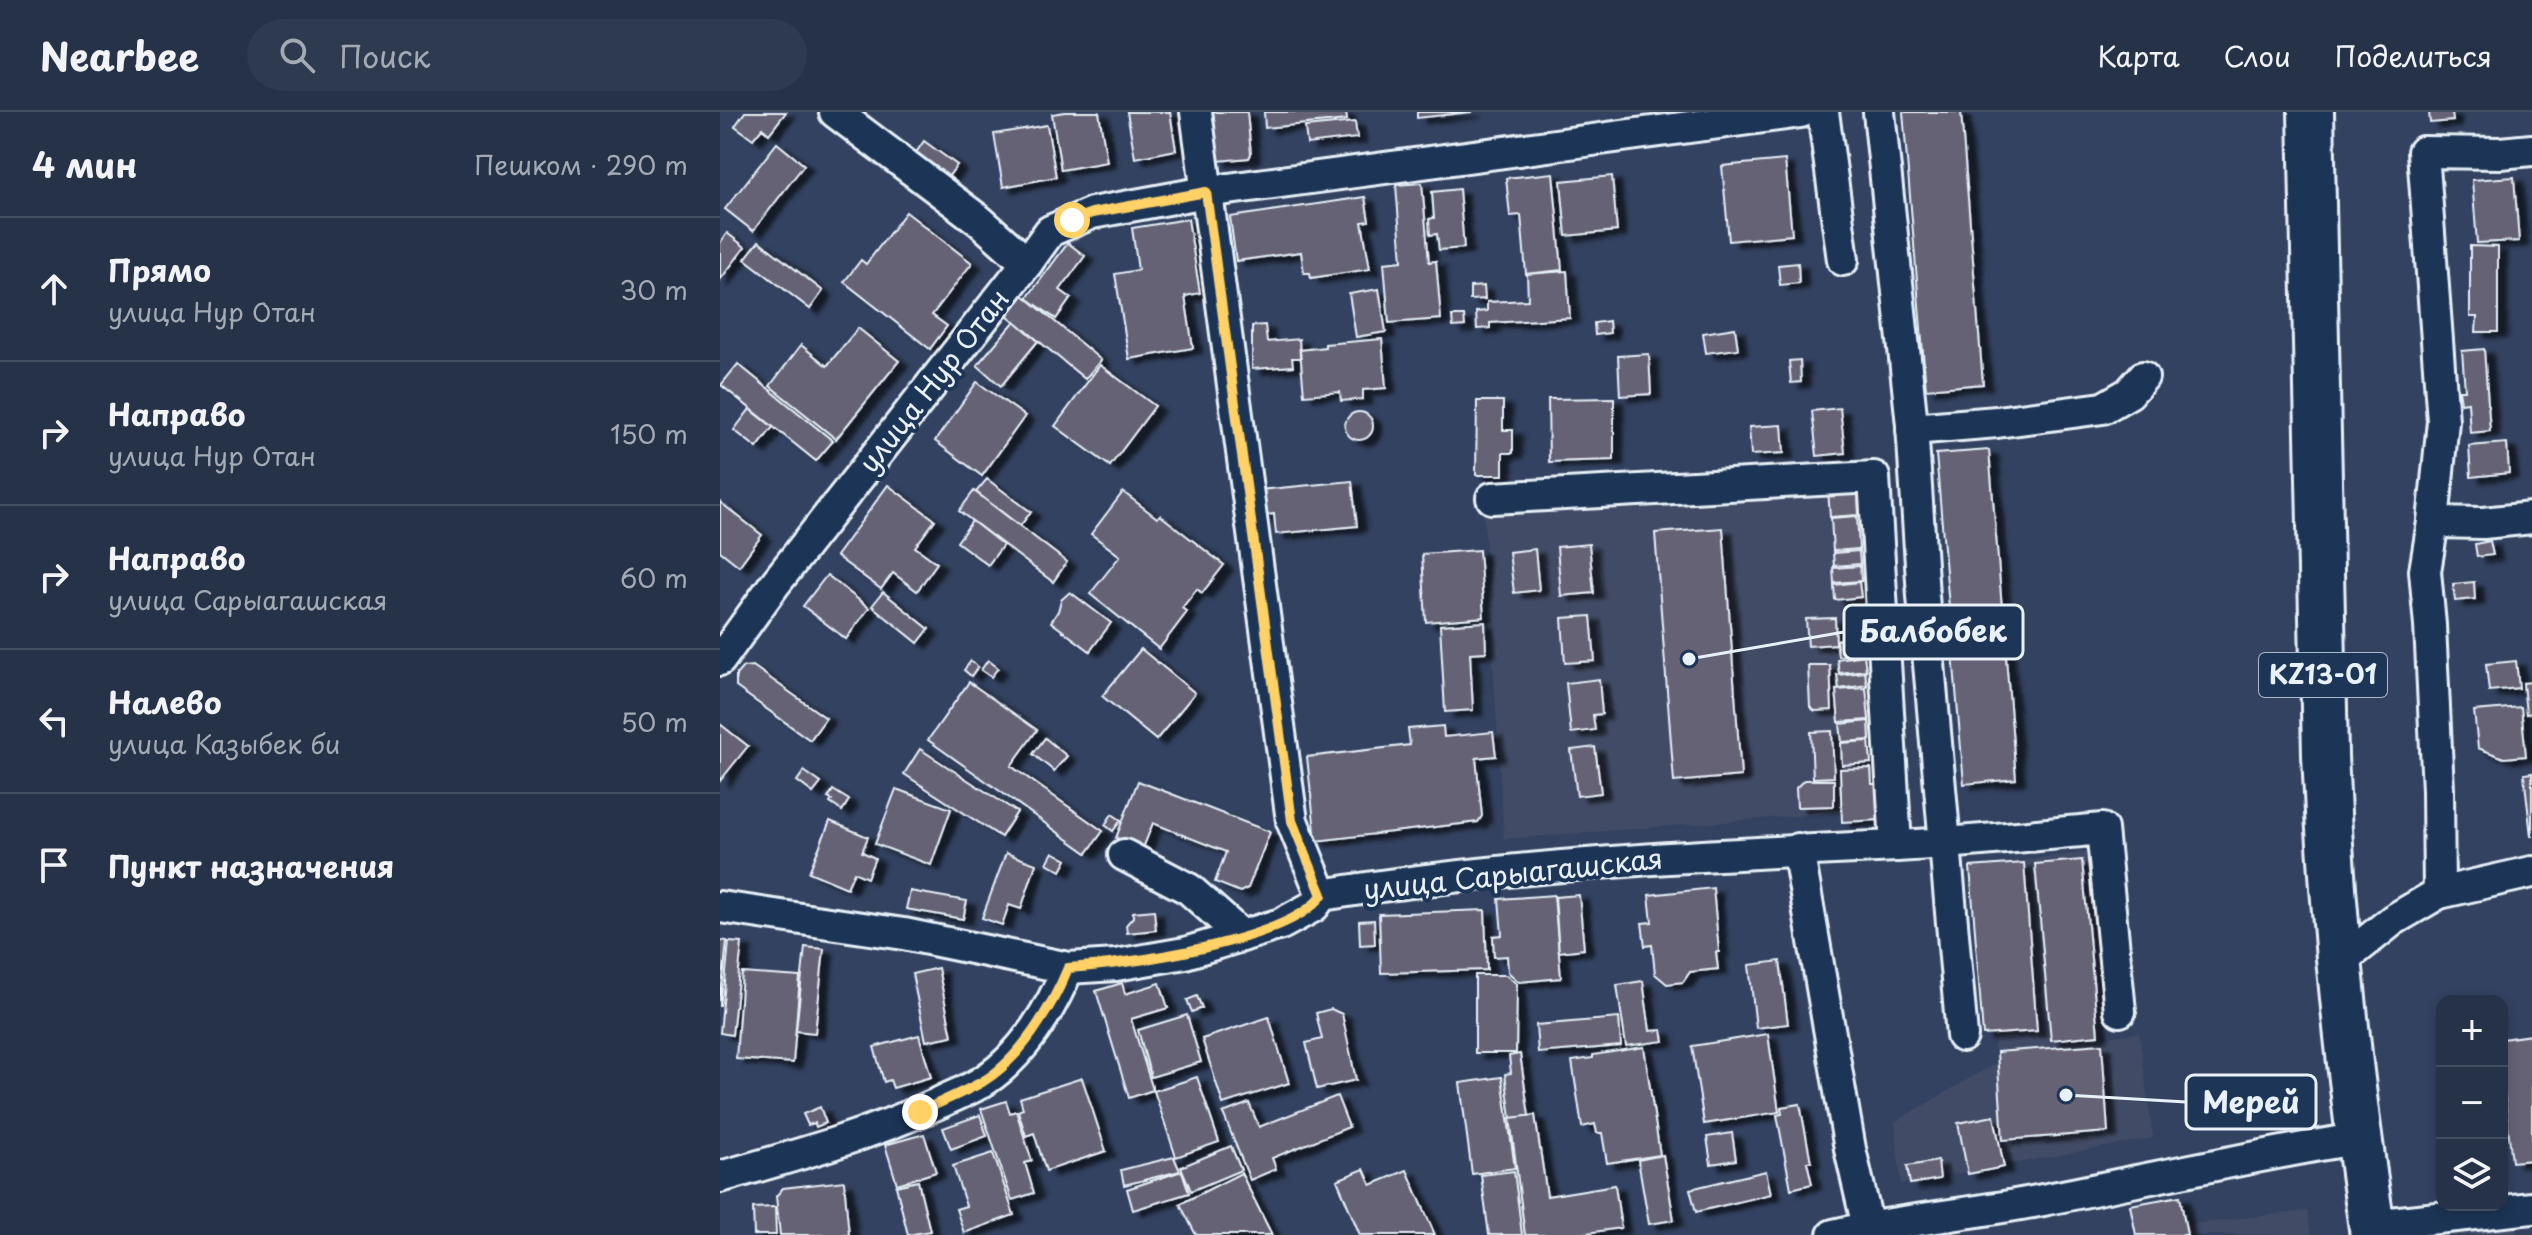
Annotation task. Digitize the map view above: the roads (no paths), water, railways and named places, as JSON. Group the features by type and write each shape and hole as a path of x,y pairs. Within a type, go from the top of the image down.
{"highway":[{"name":"KZ13-01","path":"2311,112 2329,859 2338,964 2372,1230"}],"street":[{"path":"835,112 980,221 1027,263"},
{"path":"1196,112 1292,821 1322,895"},
{"name":"улица Нур Отан","path":"720,660 774,585 1050,231 1092,213 1206,192 1801,112"},
{"path":"1823,112 1843,260"},
{"path":"1879,112 1912,429 1923,596 1962,1036"},
{"path":"2439,893 2438,790 2425,571 2443,421 2423,152 2500,153 2532,150"},
{"path":"1912,429 2103,408 2129,393 2143,377"},
{"path":"1492,498 1874,477 1896,846"},
{"path":"2433,522 2483,523 2532,518"},
{"name":"улица Сарыагашская","path":"720,907 904,934 1068,968 1116,965 1185,953 1281,924 1314,906 1322,895 1505,870 1798,849 1896,846 2102,829 2120,1011"},
{"path":"1798,849 1850,1149 1868,1227"},
{"path":"1124,855 1189,889 1242,936"},
{"path":"2338,964 2393,920 2439,893 2532,872"},
{"path":"720,1177 848,1140 920,1112 985,1081 1020,1049 1060,988 1068,968"},
{"path":"1833,1235 1868,1227 1938,1227 2042,1201 2252,1156 2360,1138"},
{"path":"2372,1230 2532,1208"}],"place":[{"name":"Балбобек","path":"1689,659"},
{"name":"Мерей","path":"2066,1095"}]}
